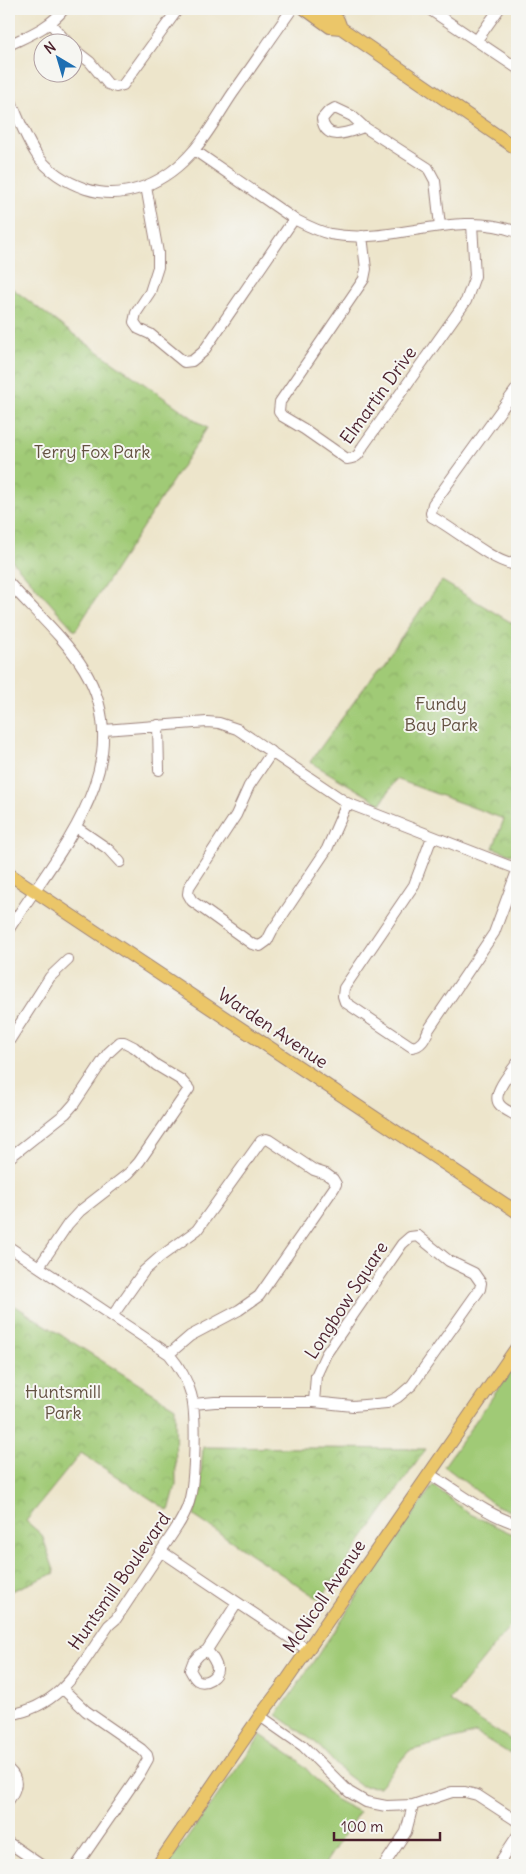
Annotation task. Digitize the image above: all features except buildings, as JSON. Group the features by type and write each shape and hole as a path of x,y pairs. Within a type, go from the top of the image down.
{"main road":[{"path":"304,9 330,27 341,28 517,149"},
{"path":"323,9 338,20 341,28"},
{"name":"Warden Avenue","path":"9,874 517,1212"},
{"name":"McNicoll Avenue","path":"158,1865 517,1346"}],"street":[{"path":"9,45 38,31 50,23 64,9"},
{"path":"82,56 90,62 108,84 113,87 123,85 178,9"},
{"path":"9,96 36,154 48,168 60,177 70,183 98,192 124,192 146,186 168,173 194,150 292,9"},
{"path":"429,9 517,68"},
{"path":"477,40 499,9"},
{"path":"50,23 58,32"},
{"path":"364,127 428,168 435,181 440,226"},
{"path":"194,150 294,219 330,234 362,236 472,224 487,225 517,232"},
{"path":"146,186 158,253 158,267 150,292 136,313 134,322 139,329 150,334 184,362 192,362 198,358 294,219"},
{"name":"Elmartin Drive","path":"362,236 366,269 364,279 278,407 282,416 347,458 355,458 360,454 363,446 466,301 475,276 472,224"},
{"path":"517,388 433,504 431,513 432,517 452,528 501,562 512,564 517,558"},
{"path":"9,583 70,650 83,668 97,701 104,730 101,763 95,788 76,827 9,929"},
{"path":"104,730 207,722 219,723 241,731 347,803 517,870 500,919 488,944 429,1029 424,1040 412,1047 355,1010 345,1002 342,996 344,988 414,885 432,837"},
{"path":"158,725 160,770"},
{"path":"272,752 249,786 236,815 189,887 188,894 192,901 252,944 260,946 267,942 272,931 327,849 347,803"},
{"path":"76,827 108,849 120,862"},
{"path":"9,1040 50,977 68,960"},
{"path":"9,1158 66,1113 108,1053 120,1042 134,1047 156,1065 182,1080 189,1089 139,1162 129,1173 80,1211 68,1224 39,1267"},
{"path":"517,1063 499,1089 497,1100 500,1106 517,1116"},
{"path":"113,1315 144,1271 160,1256 198,1230 261,1141 269,1140 314,1170 326,1174 333,1179 336,1184 334,1188 259,1296 239,1310 190,1336 168,1354"},
{"name":"Longbow Square","path":"193,1404 215,1402 314,1402 353,1406 387,1403 409,1389 480,1289 480,1280 474,1272 441,1255 418,1236 410,1237 402,1244 326,1354 316,1376 314,1402"},
{"name":"Huntsmill Boulevard","path":"9,1246 168,1354 186,1381 193,1404 194,1439 190,1501 184,1516 116,1619 109,1625 64,1689 28,1711 9,1715"},
{"path":"429,1474 486,1510 502,1519 517,1524"},
{"path":"161,1551 308,1650"},
{"path":"207,1650 238,1603"},
{"path":"64,1689 86,1711 141,1749 148,1759 139,1776 77,1865"},
{"path":"260,1716 303,1746 349,1792 366,1802 386,1806 413,1805 452,1792 465,1792 476,1795 517,1821"},
{"path":"9,1770 15,1776 17,1783 9,1800"},
{"path":"384,1865 406,1832 413,1805"},
{"path":"498,1865 517,1836"},
{"path":"9,1843 41,1865"}],"green space":[{"name":"Terry Fox Park","path":"9,286 66,329 207,428 75,631 9,557"},
{"name":"Fundy Bay Park","path":"442,581 517,626 517,856 493,848 504,819 396,779 381,804 310,762"},
{"name":"Huntsmill Park","path":"9,1302 175,1407 176,1485 169,1511 81,1453 26,1521 42,1535 55,1573 9,1592"},
{"path":"517,1362 517,1514 495,1505 444,1466"},
{"path":"203,1447 426,1449 320,1600 194,1516 200,1487"},
{"path":"433,1485 468,1513 517,1536 517,1618 449,1701 517,1744 517,1758 476,1733 409,1751 379,1787 361,1786 345,1774 316,1743 277,1715"},
{"path":"261,1735 299,1761 334,1799 359,1812 324,1865 168,1865"}]}
